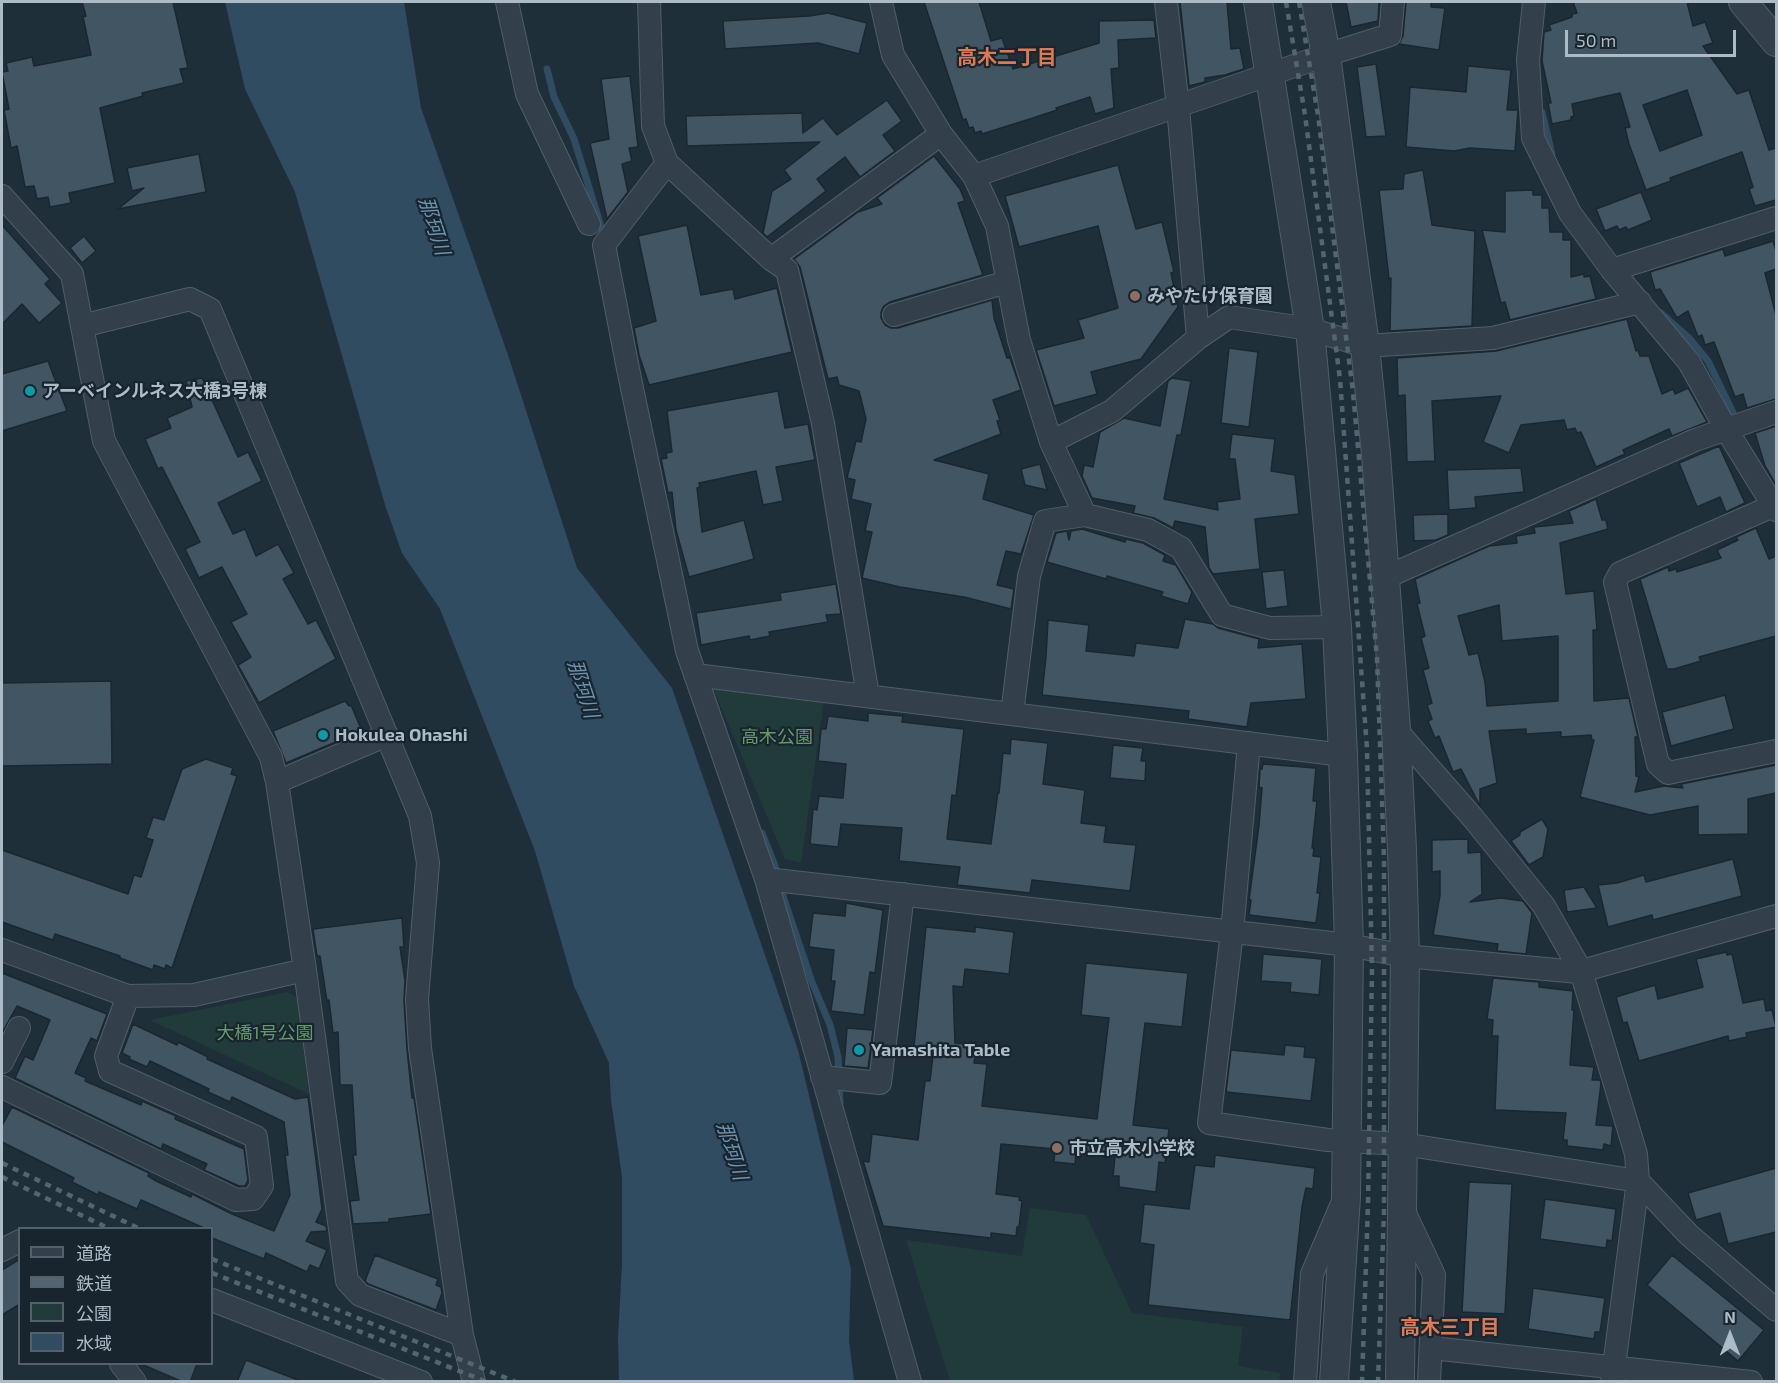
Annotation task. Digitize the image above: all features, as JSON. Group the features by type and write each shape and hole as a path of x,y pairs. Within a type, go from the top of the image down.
{"street":[{"path":"507,2 527,94 589,224"},
{"path":"649,2 653,126 667,163 771,259 787,270 823,423 868,696"},
{"path":"880,2 893,55 941,134 974,176 997,226 1019,340 1051,442 1084,515"},
{"path":"1166,2 1178,107 1198,339"},
{"path":"1258,2 1310,329 1336,627 1349,945 1346,1197 1334,1382"},
{"path":"1317,2 1365,346 1376,454 1396,730 1405,956 1401,1382"},
{"path":"974,176 1390,35 1393,2"},
{"path":"1534,2 1528,60 1533,138 1570,213 1621,267 1640,302 1738,425 1775,508 1620,573 1616,582 1658,764 1668,773 1776,751"},
{"path":"1743,2 1776,42"},
{"path":"771,259 941,134"},
{"path":"667,163 604,245 687,651 766,879 910,1382"},
{"path":"2,196 72,274 104,441 271,757 277,782 305,970 347,1281 360,1295 462,1335"},
{"path":"1621,267 1776,218"},
{"path":"894,315 1007,282"},
{"path":"82,326 190,299 210,309 420,816 428,863 417,999 420,1038 462,1335 474,1382"},
{"path":"1051,442 1112,411 1198,339 1229,317 1310,329 1365,346 1493,338 1640,302"},
{"path":"1384,578 1695,440 1776,412"},
{"path":"1012,714 1029,576 1046,521 1084,515 1148,530 1181,548 1222,615 1270,628 1336,627"},
{"path":"695,675 1343,755"},
{"path":"1396,730 1473,818 1544,906 1581,971 1636,1154 1638,1181 1613,1375"},
{"path":"277,782 387,735"},
{"path":"1249,743 1232,932 1209,1123 1347,1141 1403,1144 1638,1181 1688,1234 1776,1310"},
{"path":"766,879 1349,945 1405,956 1581,971 1776,916"},
{"path":"822,1077 880,1083 903,894"},
{"path":"2,950 128,996 194,995 305,970"},
{"path":"2,1087 236,1200 253,1199 262,1186 256,1137 110,1071 106,1056 128,996"},
{"path":"2,1062 19,1028"},
{"path":"1305,1382 1312,1274 1346,1197"},
{"path":"1402,1208 1434,1275 1429,1382"},
{"path":"2,1250 18,1242"},
{"path":"213,1300 421,1382"},
{"path":"1431,1348 1613,1375 1751,1382"},
{"path":"122,1365 135,1382"}],"green space":[{"name":"高木公園","path":"713,688 824,700 801,863 785,859"},
{"name":"大橋1号公園","path":"287,992 297,997 309,1094 150,1020"},
{"path":"1030,1208 1086,1215 1132,1313 1243,1327 1238,1366 1280,1373 1279,1381 950,1381 906,1240 1022,1256"}],"water":[{"name":"那珂川","path":"225,2 404,2 421,108 508,355 577,568 672,688 798,1050 851,1269 849,1341 854,1381 619,1381 622,1177 611,1100 609,1063 574,986 535,851 440,609 402,553 385,505 295,192 245,89"}],"building":[{"path":"82,2 173,2 188,68 180,69 184,83 142,93 143,96 100,108 115,183 69,193 71,203 50,207 48,197 37,199 34,186 25,187 17,146 11,148 4,110 9,109 2,72 8,71 6,63 32,57 34,66 91,55"},
{"path":"924,2 979,2 991,41 1002,38 1013,69 1099,43 1099,21 1154,20 1156,38 1118,40 1119,68 1111,69 1114,108 1095,114 1090,97 982,134 981,131 975,133 973,127 969,128 966,119 963,120"},
{"path":"1180,2 1227,2 1231,49 1240,48 1244,69 1205,78 1205,82 1189,86"},
{"path":"1346,2 1379,2 1378,21 1351,27"},
{"path":"1406,2 1431,2 1431,7 1445,8 1439,50 1399,44 1403,36"},
{"path":"1573,2 1687,2 1693,26 1705,22 1713,43 1703,46 1737,94 1749,90 1769,150 1776,148 1776,200 1755,206 1749,189 1753,187 1742,152 1670,178 1671,181 1646,190 1629,144 1625,128 1630,127 1620,93 1572,104 1574,116 1571,120 1552,124 1548,103 1551,103 1542,61 1544,32 1551,30 1549,25 1577,13","holes":["1687,90 1702,135 1660,151 1643,105"]},
{"path":"828,13 867,23 859,54 818,43 725,49 723,21"},
{"path":"1376,64 1386,136 1366,137 1357,67"},
{"path":"1468,66 1511,70 1507,110 1518,110 1515,151 1470,148 1454,151 1406,147 1410,87 1466,92"},
{"path":"630,76 638,147 629,148 632,161 622,164 628,192 607,219 590,143 609,139 601,79"},
{"path":"887,100 902,121 883,135 895,151 860,177 845,157 817,179 826,191 767,237 763,233 772,191 791,179 784,170 820,142 687,146 686,116 802,113 803,133 823,118 837,135"},
{"path":"199,154 206,192 118,209 144,188 132,191 127,168"},
{"path":"934,156 960,189 965,201 958,203 983,275 890,302 884,306 881,318 885,325 898,328 992,300 994,318 1007,358 1010,358 1021,390 993,400 1000,420 997,421 1001,434 934,460 989,474 983,499 1034,515 1021,554 1006,551 997,585 1014,589 1011,609 964,597 900,587 862,578 872,532 865,531 871,504 851,499 855,480 847,478 856,441 861,442 866,419 859,391 839,385 837,377 828,379 800,267 794,259 858,212 882,204 877,198"},
{"path":"1118,165 1136,229 1162,222 1174,272 1171,273 1178,307 1141,359 1091,372 1097,394 1054,406 1036,350 1084,338 1078,320 1118,308 1098,226 1019,247 1005,196"},
{"path":"1423,170 1432,225 1475,231 1472,326 1390,331 1391,278 1389,279 1379,190 1403,189 1404,174"},
{"path":"1533,190 1533,195 1542,195 1542,208 1549,208 1550,232 1563,232 1563,240 1571,240 1571,277 1584,274 1584,277 1590,276 1596,299 1510,320 1505,302 1501,303 1482,230 1505,232 1505,191"},
{"path":"1641,192 1652,220 1628,230 1626,227 1619,230 1617,226 1605,231 1596,209"},
{"path":"2,225 50,279 45,284 62,303 39,323 22,304 2,324"},
{"path":"687,225 701,295 733,289 735,299 777,288 792,352 649,385 639,355 634,328 656,321 638,236"},
{"path":"84,236 96,251 82,263 70,248"},
{"path":"1773,241 1776,251 1776,269 1765,273 1776,315 1776,399 1747,408 1743,394 1735,397 1714,342 1705,345 1702,335 1698,337 1688,311 1677,318 1660,289 1655,290 1650,272 1723,249 1725,256"},
{"path":"1627,319 1636,351 1638,350 1640,356 1649,356 1662,394 1673,389 1675,394 1688,388 1707,422 1672,436 1669,429 1623,450 1625,454 1596,467 1581,432 1577,433 1575,428 1567,430 1564,420 1521,425 1509,453 1483,442 1501,396 1432,401 1435,461 1407,462 1405,395 1398,396 1397,358 1496,351"},
{"path":"1229,348 1258,352 1249,427 1221,423"},
{"name":"アーベインルネス大橋3号棟","path":"48,361 67,411 2,431 2,374"},
{"path":"202,378 238,457 248,452 262,481 218,503 233,534 245,529 256,556 278,544 294,573 283,579 308,624 316,620 336,659 259,703 238,665 251,657 231,622 247,614 222,567 199,578 185,549 200,542 162,467 158,469 145,439 171,428 167,418 192,407 186,381"},
{"path":"1172,378 1191,381 1181,435 1177,435 1164,499 1218,510 1217,502 1240,499 1235,459 1229,459 1232,434 1275,439 1271,471 1295,475 1299,514 1255,519 1260,569 1213,574 1209,568 1205,527 1175,521 1173,528 1154,518 1133,513 1135,506 1092,498 1082,476 1084,465 1093,467 1100,432 1124,418 1160,426 1168,381"},
{"path":"778,391 785,428 808,424 815,460 776,467 783,501 763,505 756,471 699,483 700,487 697,488 702,532 744,520 754,559 689,577 676,530 672,492 668,493 661,459 667,458 666,453 672,452 667,411"},
{"path":"1776,426 1776,485 1765,466 1755,433"},
{"path":"1719,446 1745,503 1726,512 1720,497 1697,507 1679,463"},
{"path":"1040,464 1047,490 1025,485 1021,469"},
{"path":"1521,468 1524,492 1475,497 1476,508 1449,510 1447,470"},
{"path":"1596,499 1602,520 1606,520 1608,529 1560,543 1566,594 1594,591 1597,630 1593,630 1594,701 1629,698 1638,737 1635,737 1636,776 1639,777 1635,792 1664,786 1683,788 1681,784 1776,765 1776,793 1748,799 1748,834 1698,835 1698,806 1650,815 1580,797 1594,740 1591,735 1561,737 1561,732 1526,734 1526,729 1489,731 1497,783 1480,789 1480,806 1461,769 1453,772 1439,736 1435,738 1428,721 1432,719 1427,705 1432,703 1423,670 1429,668 1421,638 1425,636 1417,604 1420,603 1415,579 1489,546 1517,543 1516,536 1535,533 1534,527 1573,523 1569,511","holes":["1499,605 1502,641 1558,636 1558,701 1487,706 1485,682 1478,653 1469,655 1458,616"]},
{"path":"1448,514 1448,535 1436,540 1414,541 1413,515"},
{"path":"1756,528 1769,559 1776,556 1776,636 1699,657 1701,661 1667,669 1640,579 1668,567 1669,571 1676,569 1677,572 1721,558 1717,550 1738,540 1736,537"},
{"path":"1082,529 1125,542 1126,539 1143,543 1165,555 1163,561 1176,565 1192,592 1188,604 1161,596 1163,592 1047,562 1056,533 1067,531 1069,540 1071,531"},
{"path":"1284,570 1288,606 1266,609 1262,572"},
{"path":"836,584 841,614 826,615 828,622 769,632 770,636 750,640 749,636 701,645 696,613 781,600 780,593"},
{"path":"1185,619 1213,624 1218,628 1259,639 1258,648 1302,644 1306,699 1251,703 1247,727 1188,719 1189,711 1042,695 1048,620 1089,625 1086,651 1134,656 1136,643 1178,648"},
{"path":"111,681 112,764 2,766 2,683"},
{"path":"1725,695 1734,729 1671,746 1662,712"},
{"name":"Hokulea Ohashi","path":"345,701 349,706 351,705 362,731 286,763 273,731"},
{"path":"868,713 903,716 902,722 964,729 956,796 952,795 947,839 991,844 1003,753 1010,754 1011,739 1048,743 1043,784 1085,790 1081,823 1106,826 1104,842 1136,845 1130,891 1032,880 1030,893 957,885 960,867 899,861 902,828 841,824 838,847 810,844 813,809 817,810 819,796 843,798 846,764 818,761 821,729 826,729 828,716 868,721"},
{"path":"1113,745 1143,748 1141,761 1146,761 1145,781 1110,778"},
{"path":"206,759 233,768 231,774 237,776 172,968 166,965 165,969 154,965 153,970 55,934 53,940 2,922 2,850 128,894 134,875 141,877 153,840 146,838 153,817 164,820 182,769"},
{"path":"1263,764 1316,768 1313,801 1317,801 1312,848 1314,848 1313,856 1321,857 1316,923 1249,915 1262,788 1259,787 1260,769"},
{"path":"1542,819 1548,829 1543,857 1529,865 1511,841 1520,835 1520,832"},
{"path":"1468,839 1468,853 1481,852 1482,894 1470,902 1501,898 1523,901 1532,913 1526,954 1497,951 1498,944 1433,935 1440,895 1440,871 1432,872 1432,840"},
{"path":"1733,859 1742,896 1653,920 1652,915 1608,927 1598,885 1617,883 1644,875 1646,882"},
{"path":"1584,887 1597,908 1567,912 1564,890"},
{"path":"846,903 883,910 875,973 870,972 864,1015 831,1011 835,981 831,981 834,950 809,947 813,913 845,916"},
{"path":"402,918 404,947 400,947 405,981 407,1049 412,1098 414,1098 431,1214 389,1219 389,1222 353,1224 350,1201 359,1200 353,1155 356,1155 352,1085 340,1085 338,1032 333,1033 329,1000 327,1001 313,929"},
{"path":"926,927 975,932 975,927 1014,932 1009,974 965,969 963,987 953,986 955,1043 976,1045 974,1063 987,1064 982,1106 1097,1119 1109,1018 1081,1015 1086,963 1188,973 1182,1027 1145,1023 1133,1125 1169,1129 1165,1163 1159,1162 1156,1192 1119,1187 1119,1176 1113,1176 1115,1156 1076,1152 1075,1164 1054,1162 1055,1149 1001,1144 996,1194 1020,1197 1019,1200 1022,1201 1016,1236 991,1233 991,1238 883,1226 863,1161 869,1162 872,1134 918,1140 925,1081 930,1081 934,1047 914,1046"},
{"path":"1726,952 1727,955 1732,954 1743,1003 1764,999 1766,1011 1772,1010 1776,1027 1746,1033 1747,1037 1729,1041 1728,1036 1639,1061 1627,1022 1623,1023 1616,997 1655,985 1658,999 1703,987 1696,959"},
{"path":"1263,954 1322,959 1319,995 1290,992 1291,983 1261,981"},
{"path":"2,973 107,1014 97,1041 91,1038 75,1073 86,1078 85,1081 141,1105 142,1101 176,1116 175,1119 244,1149 248,1180 245,1186 239,1186 204,1170 207,1164 163,1144 161,1149 15,1078 25,1056 33,1060 50,1020 17,1006 2,1033"},
{"path":"1493,978 1539,982 1539,987 1573,991 1570,1065 1594,1067 1592,1080 1600,1080 1601,1083 1596,1125 1613,1126 1611,1146 1604,1144 1603,1150 1567,1146 1567,1140 1563,1140 1566,1113 1495,1110 1498,1036 1492,1036 1493,1020 1487,1019"},
{"path":"133,1024 177,1045 178,1042 208,1057 207,1059 295,1099 308,1097 322,1209 316,1222 326,1226 327,1231 311,1232 306,1241 327,1250 319,1269 310,1265 307,1272 266,1253 264,1259 213,1238 213,1227 202,1227 141,1200 137,1209 99,1192 98,1195 72,1182 74,1178 2,1142 2,1126 12,1107 149,1173 148,1176 156,1181 191,1197 192,1194 274,1231 290,1195 284,1122 232,1097 230,1102 208,1092 209,1089 150,1061 147,1067 129,1059 130,1057 122,1053"},
{"name":"Yamashita Table","path":"847,1028 873,1030 868,1068 844,1066"},
{"path":"1285,1045 1305,1047 1304,1057 1316,1058 1311,1101 1226,1092 1231,1050 1284,1055"},
{"path":"1215,1155 1315,1168 1313,1189 1306,1188 1302,1207 1290,1320 1148,1305 1154,1245 1140,1243 1144,1204 1189,1209 1195,1165 1214,1167"},
{"path":"1776,1168 1776,1232 1728,1244 1720,1213 1696,1220 1688,1193"},
{"path":"1469,1182 1512,1184 1505,1314 1462,1312"},
{"path":"1545,1199 1616,1209 1612,1241 1607,1240 1606,1248 1540,1239"},
{"path":"375,1255 438,1279 436,1285 441,1287 442,1293 436,1310 368,1284 365,1281"},
{"path":"1672,1255 1764,1330 1738,1361 1647,1285"},
{"path":"18,1260 18,1305 2,1315 2,1270"},
{"path":"1533,1288 1605,1298 1600,1332 1595,1332 1594,1339 1528,1329"},
{"path":"246,1360 298,1380 297,1382 237,1382"},
{"path":"143,1365 197,1365 190,1382 183,1382"}],"waterway":[{"path":"547,69 554,97 574,139 604,236"},
{"path":"1542,112 1552,154"},
{"path":"1661,313 1689,338 1708,361 1738,423"},
{"path":"762,833 774,863 812,982 830,1025 838,1057 840,1103"}],"railway":[{"path":"1286,2 1305,115 1340,379 1367,749 1372,971 1362,1382"},
{"path":"1299,2 1318,115 1353,392 1377,658 1384,858 1384,1211 1378,1382"},
{"path":"2,1163 136,1227"},
{"path":"2,1177 106,1227"},
{"path":"213,1259 516,1382"},
{"path":"213,1273 487,1382"}],"place":[{"name":"みやたけ保育園","path":"1135,296"},
{"name":"アーベインルネス大橋3号棟","path":"30,391"},
{"name":"Hokulea Ohashi","path":"323,735"},
{"name":"Yamashita Table","path":"859,1050"},
{"name":"市立高木小学校","path":"1057,1148"}],"district":[{"name":"高木二丁目","path":"1007,57"},
{"name":"高木三丁目","path":"1450,1327"}]}
